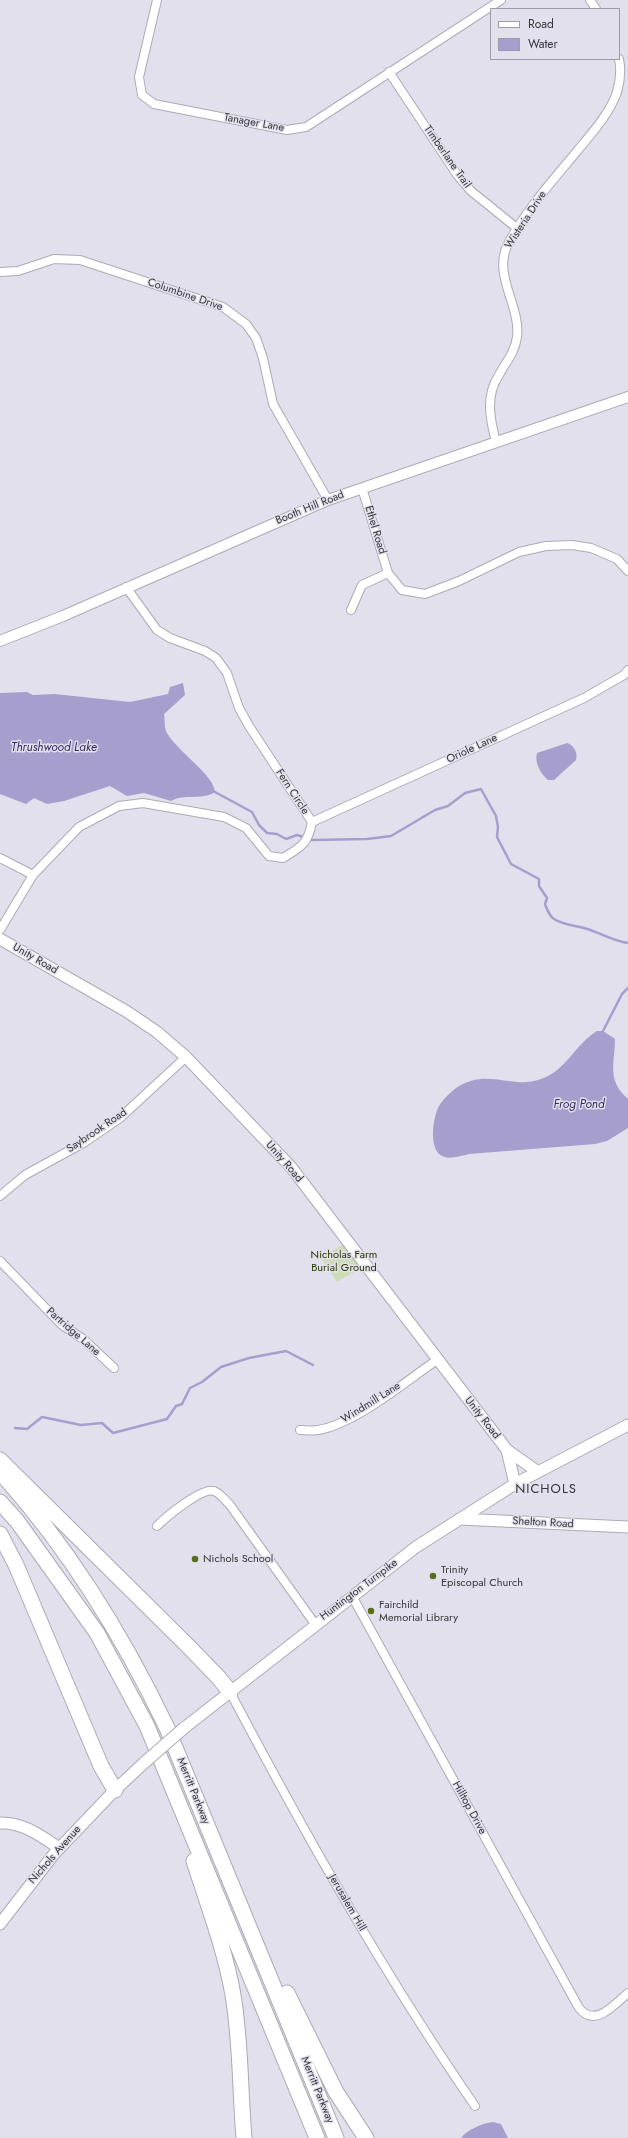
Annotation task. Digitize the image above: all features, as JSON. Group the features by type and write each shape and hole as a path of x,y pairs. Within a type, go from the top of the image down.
{"highway":[{"path":"0,1460 187,1645 219,1678 230,1692"},
{"name":"Merritt Parkway","path":"0,1472 25,1499 54,1537 123,1642 168,1728 336,2138"},
{"name":"Merritt Parkway","path":"0,1502 17,1521 97,1633 147,1726 317,2138"},
{"path":"0,1534 16,1565 101,1766 115,1790"},
{"path":"176,1794 182,1826 221,1942 233,1996 238,2043 244,2138"},
{"path":"206,1823 234,1875 307,2035 336,2092 366,2138"}],"main road":[{"name":"Unity Road","path":"0,939 126,1011 157,1032 186,1057 291,1167 507,1450 538,1472"},
{"name":"Huntington Turnpike","path":"115,1790 184,1728 315,1624 416,1547 516,1484 628,1425"},
{"name":"Unity Road","path":"507,1450 516,1484"},
{"name":"Shelton Road","path":"459,1519 628,1527"},
{"name":"Nichols Avenue","path":"0,1924 59,1848 115,1790"},
{"path":"0,1823 22,1826 34,1831 59,1848"}],"street":[{"name":"Tanager Lane","path":"157,0 139,77 142,95 154,104 287,130 306,127 501,0"},
{"name":"Wisteria Drive","path":"496,442 491,422 489,403 491,391 498,374 512,354 517,336 516,319 503,270 504,254 518,229 545,190 592,133 609,107 616,93 619,78 619,60"},
{"name":"Timberlane Trail","path":"389,72 458,176 476,195 518,229"},
{"name":"Columbine Drive","path":"0,272 18,271 54,259 80,260 223,307 246,324 256,338 263,358 273,404 328,500"},
{"name":"Booth Hill Road","path":"0,641 63,616 126,587 328,500 628,397"},
{"name":"Ethel Road","path":"362,488 388,573"},
{"path":"351,610 362,585 388,573 402,590 425,594 459,581 519,552 546,546 572,545 603,552 617,559 628,571"},
{"name":"Fern Circle","path":"0,930 33,875 79,827 119,806 143,803 224,817 246,828 269,856 283,858 303,846 310,834 312,822 246,720 239,708 227,673 216,658 205,651 170,638 157,630 126,587"},
{"name":"Oriole Lane","path":"312,822 584,698 624,675 628,670"},
{"path":"0,858 33,875"},
{"name":"Saybrook Road","path":"0,1196 25,1175 85,1142 120,1118 186,1057"},
{"name":"Partridge Lane","path":"0,1261 62,1325 83,1339 114,1368"},
{"name":"Windmill Lane","path":"300,1430 319,1430 341,1422 367,1408 437,1360"},
{"path":"157,1526 206,1491 212,1490 220,1494 230,1505 315,1624"},
{"name":"Hilltop Drive","path":"352,1596 579,2008 588,2016 597,2016 602,2014 628,1993"},
{"name":"Jerusalem Hill","path":"230,1692 283,1792 386,1972 475,2106"}],"green space":[{"name":"Nicholas Farm Burial Ground","path":"350,1240 368,1264 337,1282 321,1258"}],"water":[{"name":"Thrushwood Lake","path":"183,683 185,695 164,714 166,731 179,748 209,778 215,792 210,795 181,797 171,801 144,793 127,796 110,786 64,801 47,804 34,798 26,804 0,794 0,693 27,692 33,695 55,694 130,702 168,694 170,687"},
{"path":"567,743 575,750 576,760 554,780 548,780 543,775 536,761 537,753"},
{"name":"Frog Pond","path":"597,1031 603,1031 615,1039 613,1064 614,1078 621,1092 628,1099 628,1128 607,1141 595,1144 469,1154 452,1158 442,1156 438,1152 433,1140 435,1117 441,1103 456,1088 467,1082 478,1079 530,1082 541,1079 550,1075 564,1064 582,1043"},
{"path":"493,2122 501,2124 508,2138 461,2138 475,2127"}],"waterway":[{"path":"312,840 367,839 391,836 435,810 448,806 465,793 481,789 496,816 498,827 497,837 511,864 539,879 539,886 547,898 545,904 552,918 561,923 584,928 628,943"},
{"path":"213,791 252,812 259,825 267,833 277,834 286,839 297,835 303,837"},
{"path":"603,1031 622,994 628,988"},
{"path":"15,1428 27,1429 42,1417 81,1425 102,1423 113,1433 167,1419 176,1406 182,1404 190,1388 202,1382 221,1367 249,1358 286,1351 313,1365"}],"place":[{"name":"Nichols School","path":"195,1559"},
{"name":"Trinity Episcopal Church","path":"433,1576"},
{"name":"Fairchild Memorial Library","path":"371,1611"}],"district":[{"name":"NICHOLS","path":"546,1490"}]}
